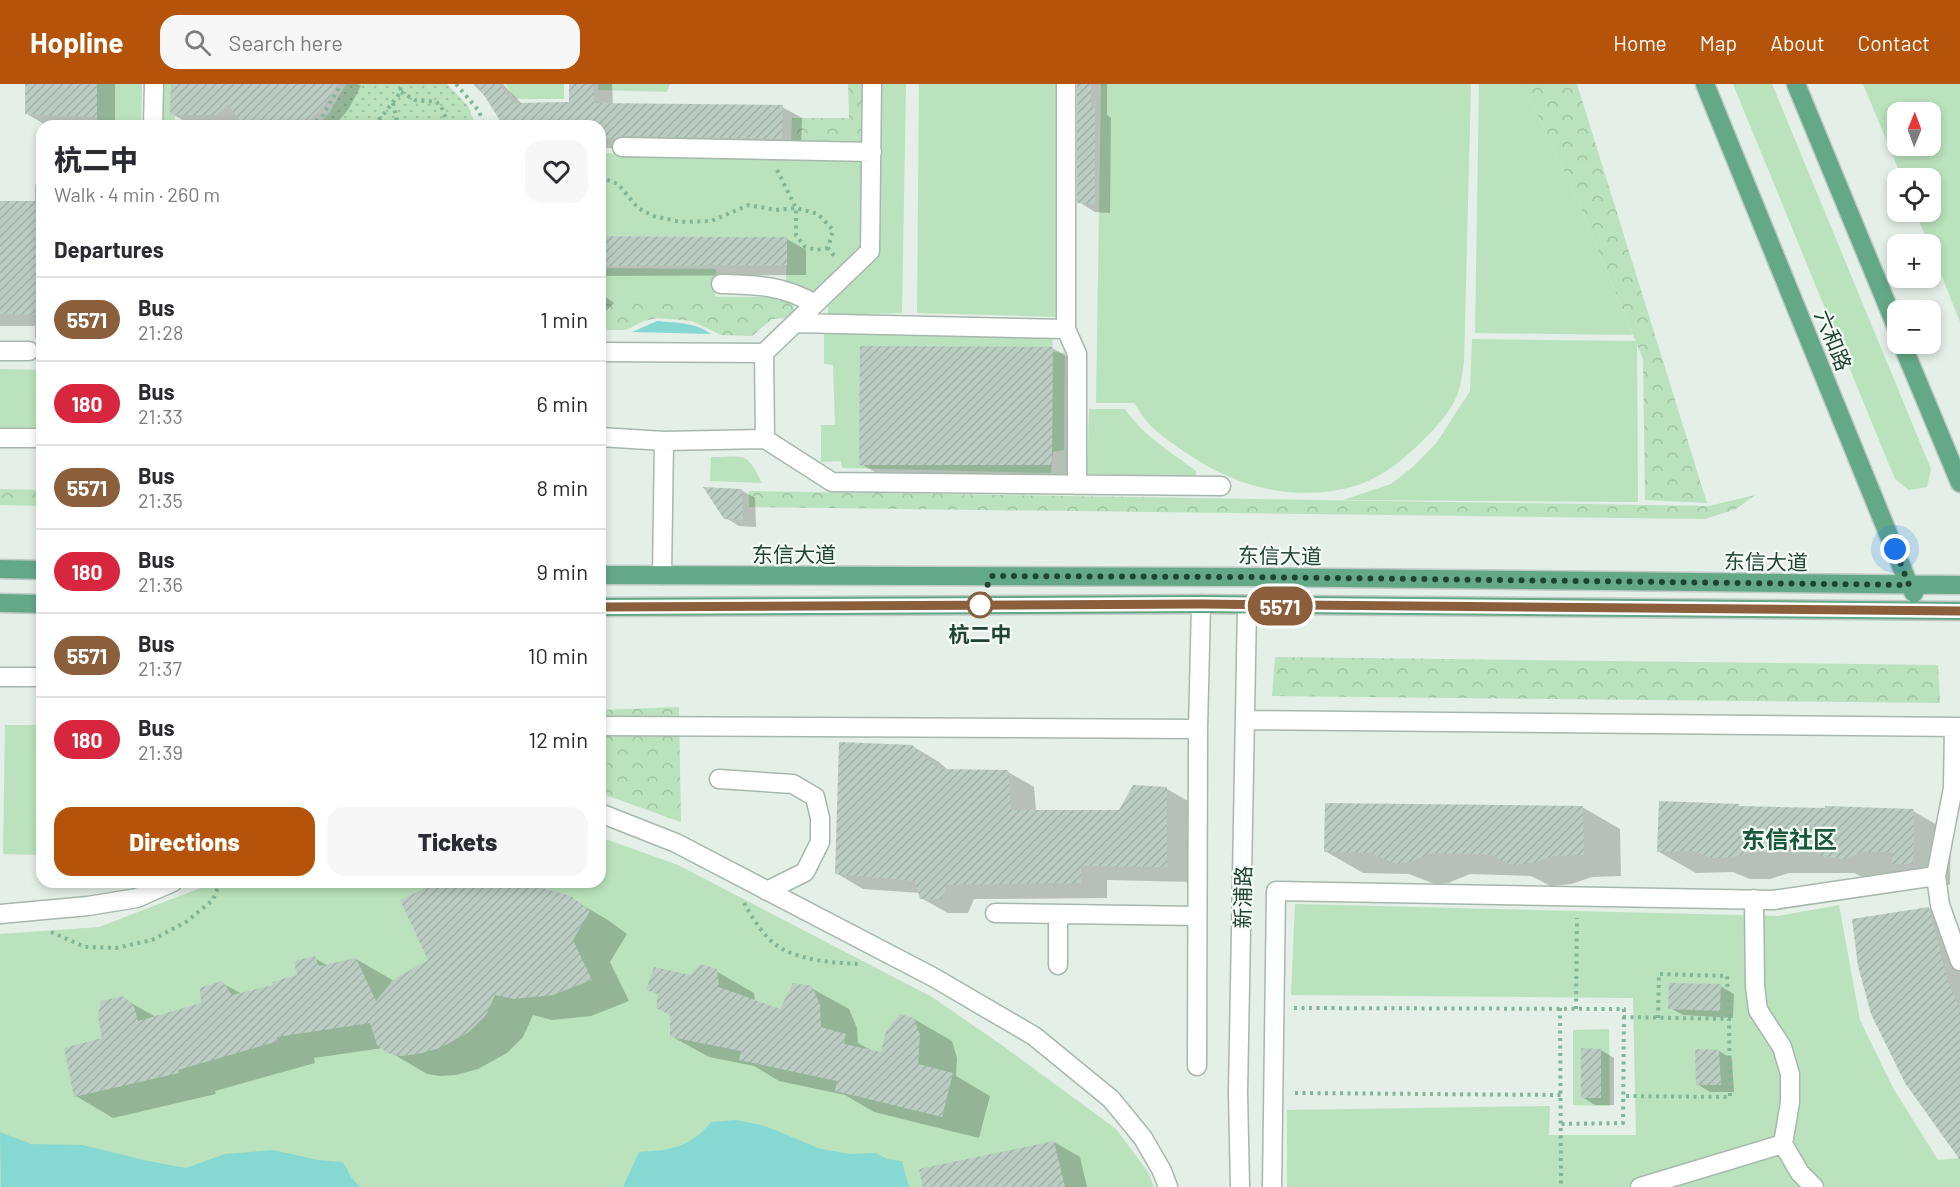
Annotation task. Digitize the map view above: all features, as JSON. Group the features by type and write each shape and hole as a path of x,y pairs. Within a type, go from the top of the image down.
{"main road":[{"name":"六和路","path":"1705,84 1909,585 1926,610"},
{"path":"1796,84 1887,305"},
{"path":"1906,354 1960,483"},
{"path":"0,569 36,570"},
{"name":"东信大道","path":"606,575 1250,577 1960,585"},
{"path":"0,603 36,604"},
{"path":"606,607 1201,604 1960,611"}],"street":[{"path":"153,120 154,84"},
{"path":"606,352 764,353 870,251 872,84"},
{"path":"1066,84 1066,329 1077,354 1077,485"},
{"path":"622,147 872,152"},
{"path":"721,284 780,288 800,294 815,304"},
{"path":"795,323 1066,329"},
{"path":"0,351 29,351"},
{"path":"764,353 765,440"},
{"path":"606,437 664,441 765,440 832,482 1221,486"},
{"path":"0,438 36,438"},
{"path":"662,575 664,441"},
{"path":"1197,1066 1198,729 1201,604"},
{"name":"新浦路","path":"1240,1187 1238,1093 1247,606"},
{"path":"0,677 36,677"},
{"path":"1246,720 1957,727 1953,788 1936,876 1940,905 1960,962"},
{"path":"606,726 1198,729"},
{"path":"719,779 793,784 815,797 820,818 820,842 806,872 767,891"},
{"path":"606,815 676,843 933,976 1034,1036 1111,1099 1143,1137 1168,1187"},
{"path":"1272,1187 1276,891 1773,900 1936,876"},
{"path":"0,914 137,898 160,888"},
{"path":"1754,899 1755,986 1758,1010 1782,1047 1790,1074 1790,1102 1784,1144 1800,1173 1814,1187"},
{"path":"995,913 1197,916"},
{"path":"1058,914 1058,965"},
{"path":"1640,1187 1784,1144"}],"path":[{"path":"316,120 327,109 341,84"},
{"path":"378,120 401,92 400,84"},
{"path":"456,84 479,111 482,120"},
{"path":"401,92 415,100 436,102 441,106 447,120"},
{"path":"392,102 396,120"},
{"path":"770,150 779,177 796,208 796,235 805,247 817,250 828,248"},
{"path":"606,179 618,184 638,208 653,216 681,222 711,221 749,206 776,210 796,208 818,214 833,230 828,248"},
{"path":"828,248 847,273"},
{"path":"728,871 757,926 783,950 818,960 868,964"},
{"path":"20,913 55,934 85,947 116,948 152,940 186,921 213,900 218,888"},
{"path":"1576,1009 1577,896"},
{"path":"1624,1096 1730,1097 1727,976 1659,975 1658,1018"},
{"path":"1274,1008 1624,1009 1623,1123 1561,1124"},
{"path":"1560,1008 1561,1187"},
{"path":"1623,1017 1729,1019"},
{"path":"1273,1092 1561,1095"}],"green space":[{"path":"97,84 142,84 141,120 97,120"},
{"path":"163,84 171,84 175,120 162,120"},
{"path":"346,84 447,84 468,106 474,120 323,120"},
{"path":"506,84 564,84 564,99 515,99"},
{"path":"598,84 670,84 667,92 598,90"},
{"path":"848,84 866,84 865,144 791,142 792,118 849,118"},
{"path":"880,84 906,84 902,313 828,315 828,305 878,255"},
{"path":"919,84 1060,84 1059,317 917,313"},
{"path":"1101,84 1471,84 1464,363 1461,383 1452,406 1441,421 1402,459 1380,475 1363,483 1334,491 1313,493 1271,490 1231,478 1194,458 1155,430 1134,403 1096,403"},
{"path":"1479,84 1519,84 1534,107 1580,206 1633,335 1475,333"},
{"path":"1519,84 1577,84 1707,503 1645,500 1643,359 1580,206 1534,107"},
{"path":"1733,84 1772,84 1931,469 1927,487 1909,490 1895,479"},
{"path":"1863,84 1960,84 1960,322 1941,274 1941,234 1925,234 1919,222 1941,222 1941,168 1898,168 1893,156 1941,156 1941,102 1887,102 1887,142"},
{"path":"606,153 862,158 863,245 813,296 786,282 787,237 606,236"},
{"path":"606,268 716,269 715,298 606,296"},
{"path":"606,296 782,297 792,301 794,308 788,318 772,319 752,336 721,335 692,321 657,318 644,321 626,330 606,330"},
{"path":"824,332 1052,336 1053,352 1065,353 1064,450 1053,452 1051,473 842,468 841,461 821,462 821,425 835,425 833,365 824,364"},
{"path":"1472,339 1637,341 1638,502 1343,500 1391,484 1414,466 1437,442 1470,391"},
{"path":"0,369 36,370 36,430 0,428"},
{"path":"1089,409 1125,409 1149,435 1196,471 1196,477 1087,474"},
{"path":"711,457 738,457 748,460 762,483 710,481"},
{"path":"0,489 36,490 36,506 0,505"},
{"path":"749,491 1709,506 1755,495 1736,509 1705,519 749,507"},
{"path":"1275,657 1938,665 1940,703 1272,696"},
{"path":"679,707 681,822 606,795 606,710"},
{"path":"5,725 36,725 36,855 3,854"},
{"path":"606,839 678,865 932,997 1116,1129 1148,1172 1154,1187 0,1187 0,934 99,927 200,888 606,888"},
{"path":"1295,904 1778,916 1839,905 1860,1020 1893,1088 1938,1160 1960,1158 1960,1187 1287,1187 1287,1110 1550,1106 1549,1135 1636,1135 1633,998 1291,995"},
{"path":"1609,1029 1610,1106 1573,1105 1573,1030"}],"water":[{"path":"657,321 692,325 711,334 632,332"},
{"path":"737,1120 765,1126 821,1149 850,1154 876,1153 887,1159 902,1161 909,1187 623,1187 639,1152 679,1146 703,1131 711,1122"},
{"path":"0,1132 31,1144 83,1145 186,1168 225,1154 273,1150 318,1160 343,1162 351,1177 360,1187 1,1187"}],"building":[{"path":"25,84 97,84 97,117 25,114"},
{"path":"171,84 337,84 329,99 309,120 239,120 228,104 217,115 170,115"},
{"path":"477,84 499,84 513,103 569,102 569,84 594,84 594,103 783,105 782,139 622,136 606,138 606,120 499,119"},
{"path":"1077,84 1091,84 1091,107 1095,107 1095,204 1077,203"},
{"path":"0,201 36,201 36,315 0,314"},
{"path":"606,236 787,237 787,265 606,266"},
{"path":"860,346 1053,347 1052,465 859,465"},
{"path":"703,487 742,489 743,520 724,519"},
{"path":"839,742 912,745 939,769 1008,770 1011,810 1119,810 1133,785 1167,787 1167,867 1081,866 1081,883 947,885 941,899 920,899 915,881 835,874"},
{"path":"1659,801 1739,804 1739,806 1914,809 1913,864 1892,864 1892,852 1862,852 1844,859 1824,857 1815,852 1751,852 1731,858 1711,858 1694,851 1657,852"},
{"path":"1325,803 1583,806 1584,855 1554,856 1533,863 1512,865 1492,855 1432,853 1410,862 1396,864 1370,853 1324,852"},
{"path":"426,888 542,888 571,896 590,911 573,940 592,980 553,995 513,999 495,995 486,1015 469,1032 440,1048 418,1054 401,1056 387,1053 377,1045 370,1023 277,1037 278,1041 178,1070 179,1073 74,1097 64,1048 102,1038 98,1016 101,1001 123,996 134,1006 138,1021 201,1003 200,988 222,981 232,995 273,985 272,982 297,975 294,961 315,956 319,966 356,958 376,1001 394,979 428,960 400,900"},
{"path":"1929,907 1947,979 1960,1009 1960,1160 1905,1083 1871,1014 1858,966 1852,919"},
{"path":"700,964 717,969 719,987 780,1009 793,983 812,986 820,1005 821,1027 846,1034 844,1044 881,1052 886,1032 899,1014 914,1018 920,1035 918,1064 953,1073 942,1117 835,1091 837,1081 739,1060 741,1051 670,1037 670,1015 656,1008 658,994 646,990 654,967 691,975"},
{"path":"1669,983 1721,984 1720,1011 1668,1009"},
{"path":"1581,1048 1601,1049 1601,1098 1581,1098"},
{"path":"1695,1049 1719,1050 1721,1085 1696,1085"},
{"path":"1054,1141 1065,1187 923,1187 919,1169"}],"bus line":[{"name":"5571","path":"606,607 1201,604 1960,611"}],"place":[{"name":"杭二中","path":"980,605"}],"district":[{"name":"东信社区","path":"1789,838"}],"route":[{"path":"980,605 991,576 1909,585 1895,549"}]}
